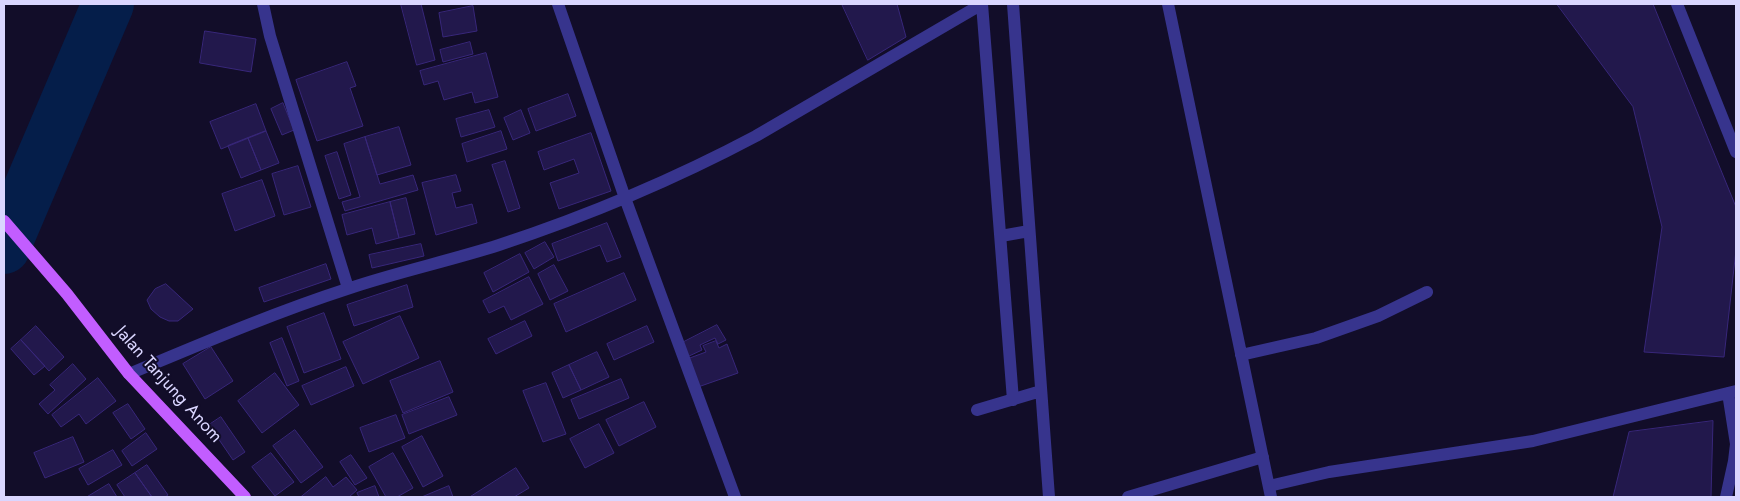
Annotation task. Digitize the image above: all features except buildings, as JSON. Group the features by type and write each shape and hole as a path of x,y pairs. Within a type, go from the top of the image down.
{"main road":[{"name":"Jalan Tanjung Anom","path":"4,221 67,294 129,374 246,497"}],"street":[{"path":"263,4 270,36 348,288"},
{"path":"558,4 625,198 735,497"},
{"path":"129,374 251,323 348,288 498,245 625,198 748,140 982,4 1016,399"},
{"path":"1013,4 1026,231 1038,392 1049,497"},
{"path":"1168,4 1270,492 1329,472 1533,440 1732,392 1736,444 1726,497"},
{"path":"1678,4 1736,152"},
{"path":"1003,235 1026,231"},
{"path":"1241,355 1316,338 1378,316 1427,292"},
{"path":"977,410 1038,392"},
{"path":"1128,497 1263,457"}],"waterway":[{"path":"4,248 108,4"}]}
